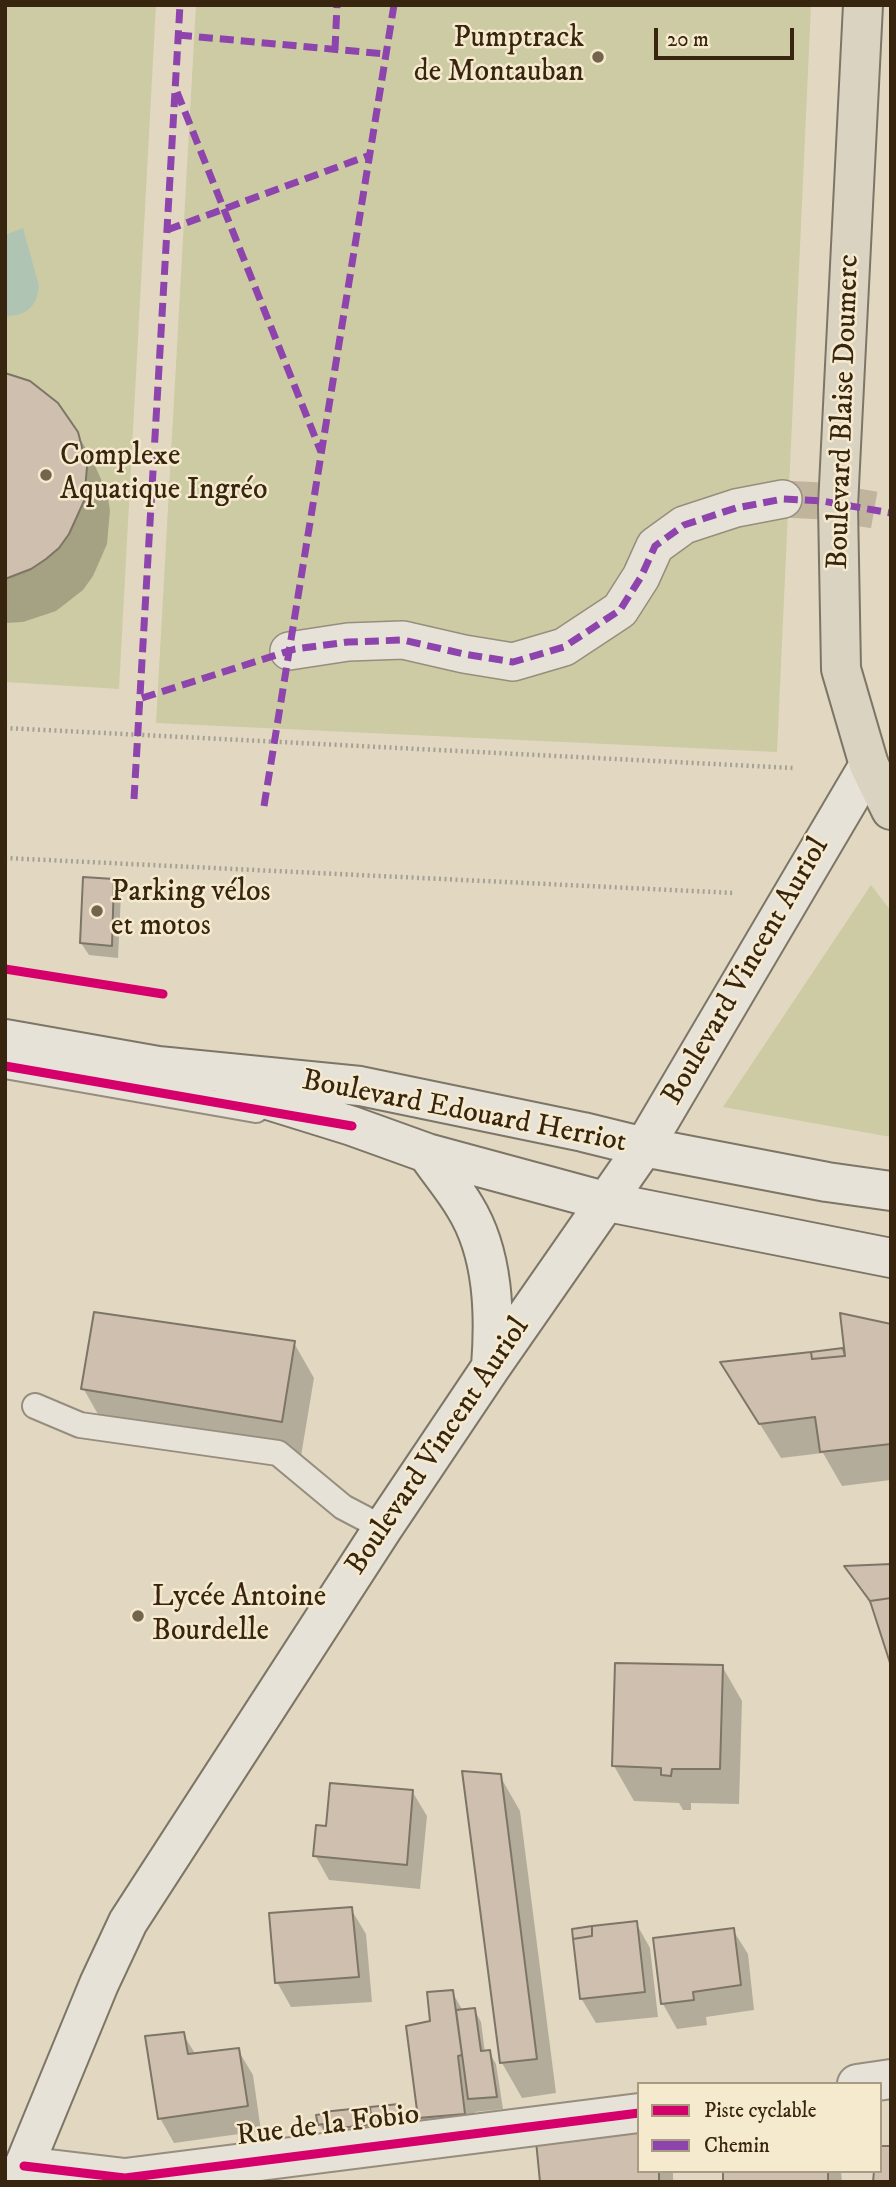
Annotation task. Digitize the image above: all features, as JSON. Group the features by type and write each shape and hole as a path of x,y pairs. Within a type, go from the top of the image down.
{"main road":[{"name":"Boulevard Blaise Doumerc","path":"863,5 838,506 841,668 869,765 891,810"},
{"name":"Boulevard Vincent Auriol","path":"23,2174 99,1984 128,1922 383,1528 644,1147 869,765"},
{"name":"Boulevard Edouard Herriot","path":"5,1039 158,1066 360,1086 644,1147 827,1182 891,1191"},
{"name":"Boulevard Edouard Herriot","path":"158,1066 352,1126 427,1153 608,1202 891,1258"},
{"path":"427,1153 466,1209 487,1267 494,1324 491,1367"},
{"path":"871,2082 891,2079"},
{"name":"Rue de la Fobio","path":"23,2174 125,2178 637,2113"}],"street":[{"path":"289,651 348,642 403,640 513,662 564,647 620,610 641,577 655,546 684,524 736,508 783,499"}],"lane":[{"name":"Boulevard Edouard Herriot","path":"5,1066 352,1126"},
{"path":"35,1406 80,1425 278,1453 343,1507 383,1528"}],"path":[{"path":"5,728 793,768"},
{"path":"5,858 734,893"}],"shaded area":[{"path":"5,5 156,5 119,689 5,682"},
{"path":"196,5 811,5 777,752 156,723"},
{"path":"23,228 39,286 38,293 29,309 5,316 5,235"},
{"path":"871,885 891,911 891,1137 723,1107"}],"building":[{"name":"Complexe Aquatique Ingréo","path":"5,373 30,381 58,403 78,432 87,467 84,501 69,534 59,548 31,569 5,579"},
{"name":"Parking vélos et motos","path":"83,877 114,879 112,946 80,943"},
{"path":"94,1312 295,1341 282,1422 81,1389"},
{"path":"840,1313 891,1324 891,1444 820,1452 815,1417 759,1424 720,1362 811,1352 812,1359 845,1356"},
{"path":"843,1348 845,1356 812,1359 811,1352"},
{"path":"891,1564 891,1598 870,1601 844,1566"},
{"path":"891,1598 891,1666 870,1601"},
{"path":"615,1663 723,1665 720,1769 672,1769 671,1776 661,1775 661,1768 612,1766"},
{"path":"462,1771 501,1774 537,2059 500,2063"},
{"path":"330,1783 413,1790 407,1865 313,1856 316,1825 326,1826"},
{"path":"352,1907 359,1977 275,1983 269,1913"},
{"path":"637,1921 645,1992 580,1999 573,1939 592,1936 592,1926"},
{"path":"592,1926 592,1936 573,1939 572,1929"},
{"path":"734,1928 741,1985 693,1992 694,2000 661,2004 653,1938"},
{"path":"453,1990 462,2055 458,2056 465,2114 418,2118 406,2026 430,2021 427,1992"},
{"path":"475,2008 481,2051 490,2050 497,2097 468,2099 456,2010"},
{"path":"184,2032 188,2054 239,2048 248,2106 158,2119 145,2036"},
{"path":"399,2104 400,2121 372,2124 370,2107"},
{"path":"370,2107 372,2124 325,2130 323,2124 318,2125 316,2115 323,2112"},
{"path":"637,2129 637,2173 659,2173 659,2182 540,2182 536,2141"},
{"path":"882,2146 891,2146 891,2182 873,2182 874,2173 882,2173"},
{"path":"723,2173 828,2173 828,2182 723,2182"}],"tunnel":[{"path":"783,499 822,501 891,513"}],"marked path":[{"path":"134,799 180,5"},
{"path":"335,50 337,5"},
{"path":"264,806 394,5"},
{"path":"178,35 386,54"},
{"path":"177,92 321,452"},
{"path":"167,230 370,155"},
{"path":"142,698 295,649 348,642 403,640 513,662 564,647 620,610 641,577 655,546 684,525 736,508 783,499 822,501 891,513"}],"cycle path":[{"path":"5,969 163,994"},
{"path":"5,1066 352,1126"},
{"path":"24,2166 125,2178 637,2113"}],"place":[{"name":"Pumptrack de Montauban","path":"598,57"},
{"name":"Complexe Aquatique Ingréo","path":"46,475"},
{"name":"Parking vélos et motos","path":"97,911"},
{"name":"Lycée Antoine Bourdelle","path":"138,1616"}]}
